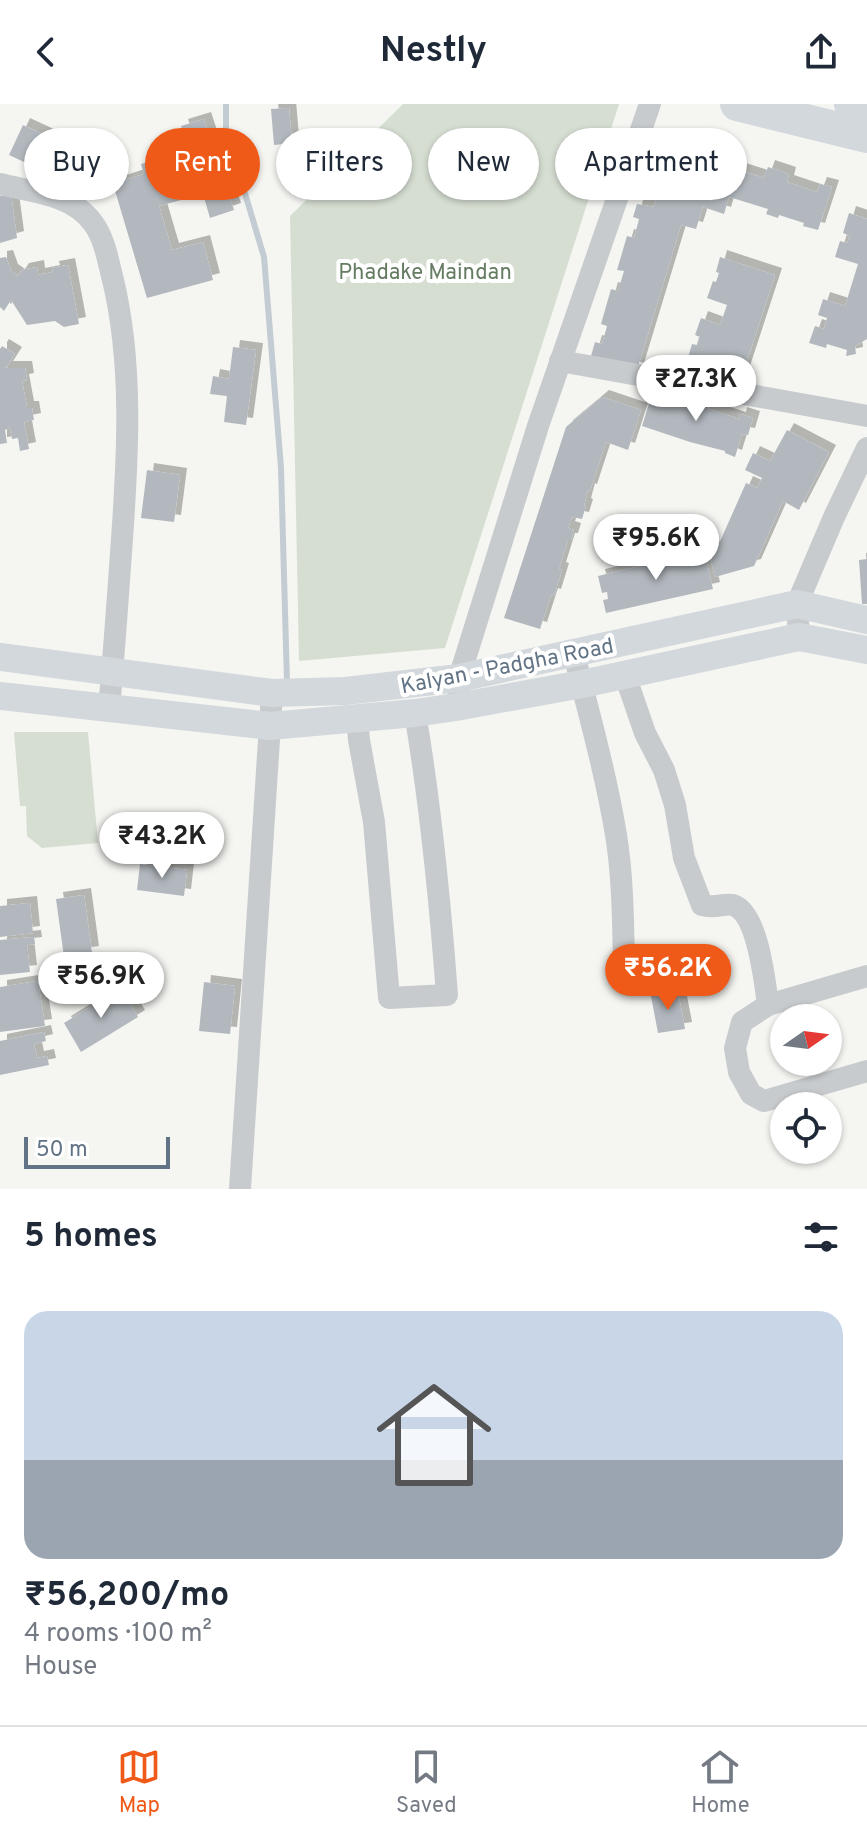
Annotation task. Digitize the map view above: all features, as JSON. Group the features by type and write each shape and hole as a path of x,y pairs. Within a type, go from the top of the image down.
{"highway":[{"path":"737,104 867,136"},
{"path":"851,104 867,108"}],"main road":[{"name":"Kalyan - Padgha Road","path":"0,657 272,693 345,691 459,678 797,604 867,620"},
{"name":"Kalyan - Padgha Road","path":"0,696 270,726 456,707 582,684 799,637 867,650"}],"street":[{"path":"456,707 459,678 560,361 650,104"},
{"path":"0,184 60,199 75,206 92,221 102,239 119,305 126,365 127,466 109,709"},
{"path":"560,361 867,416"},
{"path":"799,637 797,604 867,448"},
{"path":"574,654 607,781 617,839 624,965"},
{"path":"625,675 645,733 664,770 675,805 684,858 702,905 712,908 728,904 737,906 747,918 762,956 768,1005"},
{"path":"240,1189 272,693"},
{"path":"357,718 374,822 389,998 447,995 432,829 415,713"},
{"path":"867,976 768,1005 742,1022 735,1048 739,1072 751,1094 764,1101 867,1071"}],"green space":[{"name":"Phadake Maindan","path":"403,104 619,104 611,128 555,128 555,200 588,200 445,648 299,661 290,216 306,200 412,200 412,128 379,128"},
{"path":"14,732 88,732 98,843 42,848 27,836 26,806 20,806"}],"building":[{"path":"289,108 291,128 276,128 276,145 274,145 271,109"},
{"path":"204,119 207,128 182,128"},
{"path":"23,125 29,128 24,128 24,162 9,155"},
{"path":"145,163 145,200 181,200 159,206 172,250 203,242 213,280 147,298 118,200 129,200 129,179 144,174 141,164"},
{"path":"768,167 789,174 787,182 817,192 820,184 832,187 818,230 779,215 778,218 766,214 768,209 739,200 747,200 747,173 764,178"},
{"path":"11,194 17,238 0,243 0,196"},
{"path":"205,200 231,200 234,210 210,218"},
{"path":"656,200 728,200 724,214 703,207 696,229 681,225 637,370 591,356 595,342 602,344 607,326 601,324 611,289 618,291 624,271 617,270 627,236 634,238 639,219 633,217 637,204 654,207"},
{"path":"849,213 867,219 867,339 855,346 856,354 846,356 847,350 809,343 815,326 824,329 827,318 818,315 823,299 845,306 858,264 835,257 840,241 847,243 850,236 843,233"},
{"path":"6,257 11,271 18,276 22,270 37,267 38,275 68,265 79,324 64,327 55,321 27,325 11,300 4,311 0,307 0,258"},
{"path":"720,257 775,275 741,379 718,371 720,369 687,361 692,344 697,345 700,337 695,335 701,318 720,325 727,305 707,298 719,273 716,272"},
{"path":"2,346 15,354 6,368 25,368 27,380 22,381 27,408 32,408 34,420 24,422 29,449 20,451 18,438 12,439 10,428 5,430 7,443 0,444"},
{"path":"233,347 256,350 246,425 224,422 227,396 210,394 213,376 229,379"},
{"path":"654,387 659,389 658,393 690,403 692,399 709,404 708,409 739,419 740,414 753,418 748,435 742,434 735,457 725,451 642,426"},
{"path":"602,397 641,410 628,450 606,442 588,490 582,519 572,517 568,528 574,530 559,569 562,570 554,596 551,595 540,629 504,618 566,427"},
{"path":"787,430 829,452 799,510 783,501 754,566 715,577 708,549 718,546 746,483 757,488 762,478 745,470 753,453 770,461"},
{"path":"147,470 180,475 174,522 141,518"},
{"path":"704,551 713,589 606,613 603,600 608,599 607,592 602,593 598,576"},
{"path":"867,559 867,604 862,604 859,560"},
{"path":"140,864 187,870 184,896 137,890"},
{"path":"84,895 92,953 64,957 56,899"},
{"path":"30,903 33,933 0,937 0,906"},
{"path":"34,937 35,944 27,945 30,972 0,975 0,940"},
{"path":"38,981 45,1026 0,1032 0,987"},
{"path":"204,982 235,986 230,1034 199,1031"},
{"path":"121,988 138,1017 81,1052 64,1023"},
{"path":"678,992 685,1029 658,1033 651,996"},
{"path":"44,1032 46,1041 34,1044 37,1058 47,1056 49,1065 0,1075 0,1041"}],"waterway":[{"path":"226,104 226,130 264,257 281,468 287,682"}]}
